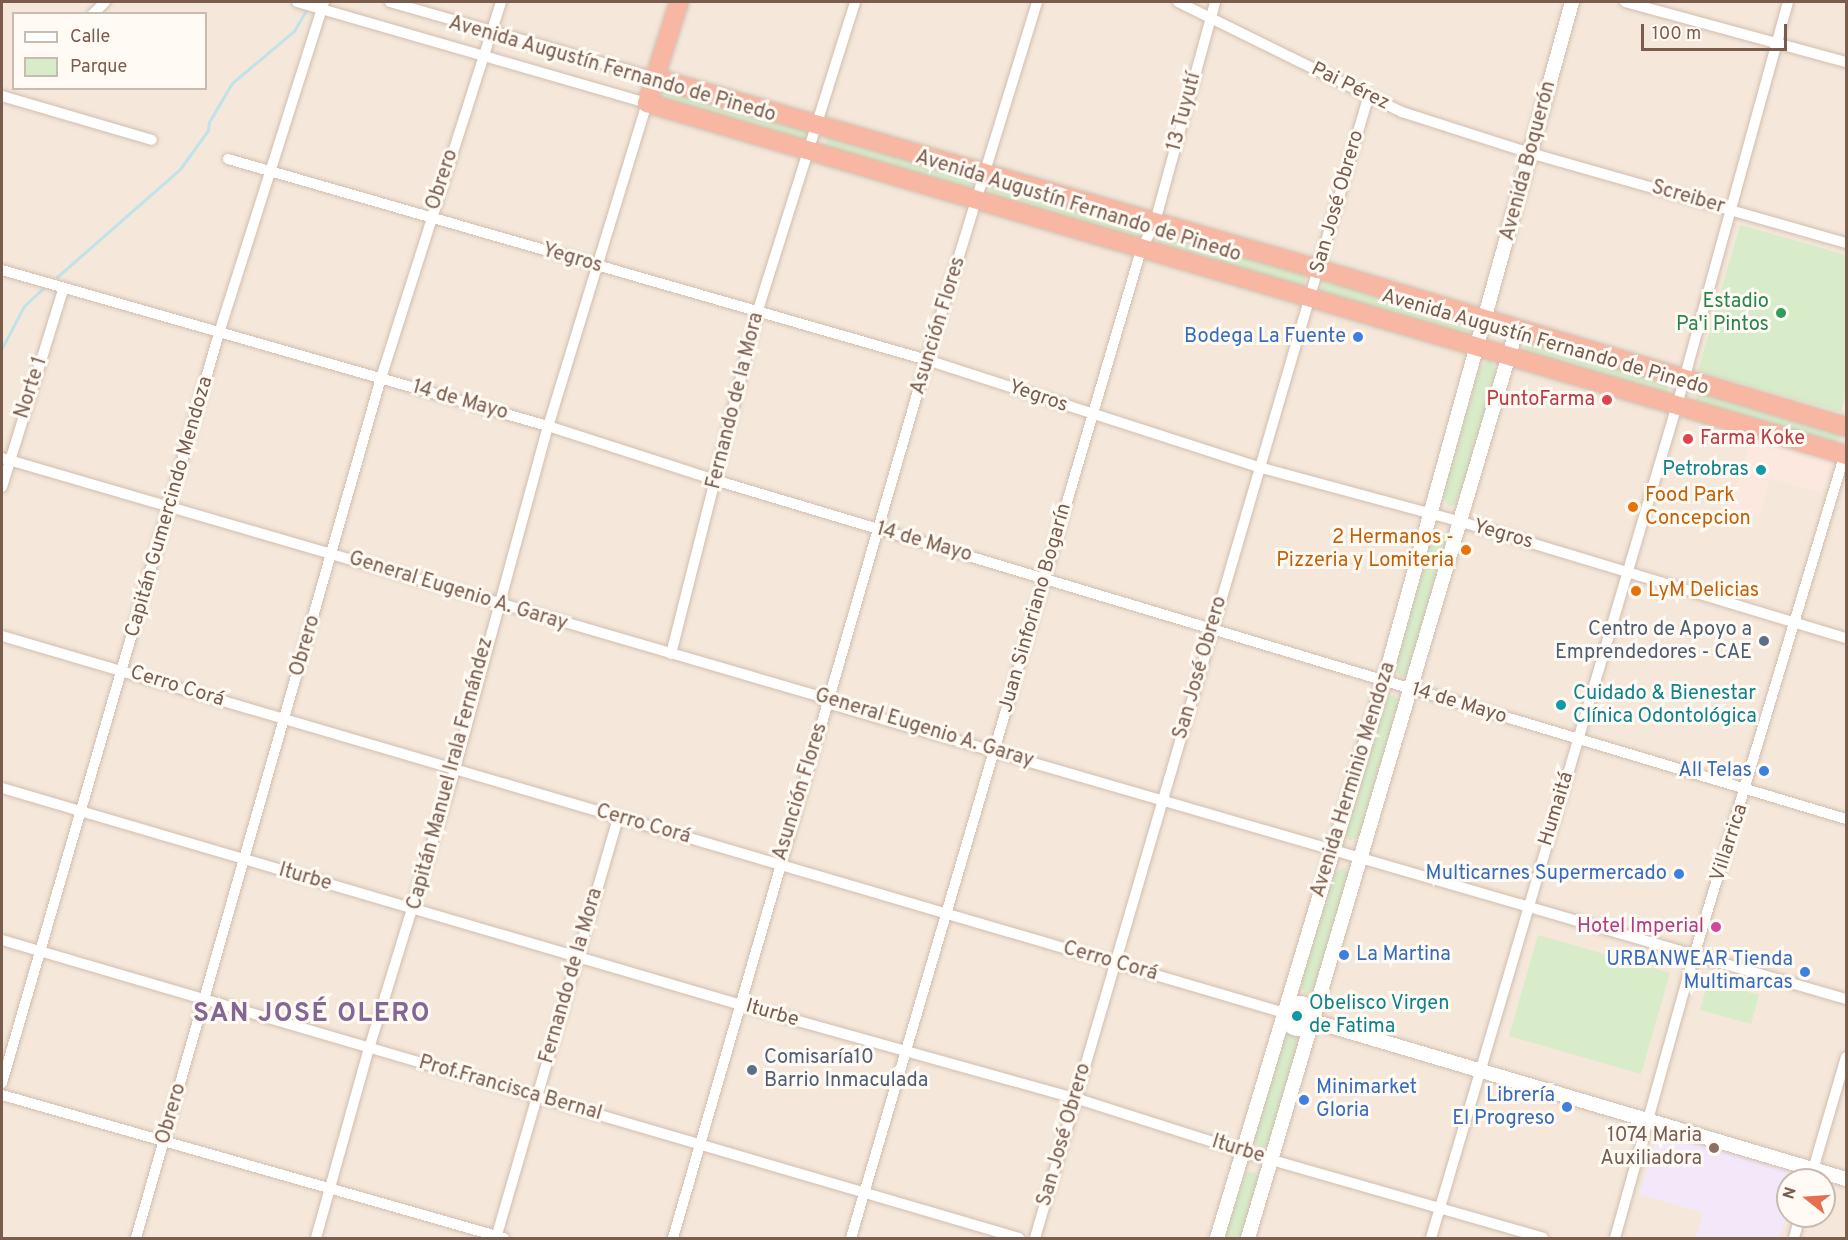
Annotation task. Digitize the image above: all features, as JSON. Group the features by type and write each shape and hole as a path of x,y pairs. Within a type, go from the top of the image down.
{"highway":[{"path":"647,103 679,2"},
{"name":"Avenida Augustín Fernando de Pinedo","path":"655,78 1318,269 1846,427"},
{"name":"Avenida Augustín Fernando de Pinedo","path":"647,103 1141,250 1846,452"}],"street":[{"name":"Avenida Augustín Fernando de Pinedo","path":"297,2 323,6 483,57 647,103"},
{"name":"Avenida Augustín Fernando de Pinedo","path":"390,2 655,78"},
{"name":"Obrero","path":"136,1239 246,861 381,378 501,2"},
{"name":"Fernando de la Mora","path":"671,654 718,481 758,310 855,2"},
{"name":"Asunción Flores","path":"673,1239 702,1146 779,864 927,360 1037,2"},
{"name":"Pai Pérez","path":"1178,2 1368,98 1530,153"},
{"name":"13 Tuyutí","path":"1155,222 1215,2"},
{"name":"Avenida Boquerón","path":"1487,320 1572,2"},
{"path":"1625,2 1846,62"},
{"name":"Humaitá","path":"1431,1239 1482,1071 1527,908 1626,571 1677,405 1788,2"},
{"name":"Capitán Gumercindo Mendoza","path":"2,1083 171,508 219,333 323,6"},
{"name":"San José Obrero","path":"1035,1239 1258,467 1368,98"},
{"path":"3,99 152,140"},
{"name":"Capitán Manuel Irala Fernández","path":"316,1239 369,1048 415,909 455,769 497,605 548,426 595,266 647,103"},
{"name":"Screiber","path":"1530,153 1846,243"},
{"name":"Yegros","path":"228,159 927,360 1258,467 1431,516 1458,521 1846,638"},
{"name":"Juan Sinforiano Bogarín","path":"851,1239 948,915 1141,250 1155,222"},
{"name":"14 de Mayo","path":"2,270 63,290 548,426 718,481 1211,631 1846,819"},
{"name":"Norte 1","path":"2,487 5,459 63,290"},
{"name":"Avenida Herminio Mendoza","path":"1217,1239 1384,681 1487,320"},
{"name":"Avenida Herminio Mendoza","path":"1248,1239 1506,355 1516,328"},
{"name":"Villarrica","path":"1615,1239 1694,956 1747,790 1793,622 1846,452"},
{"name":"General Eugenio A. Garay","path":"5,459 333,554 497,605 818,696 827,703 994,752 1164,798 1527,908 1846,999"},
{"name":"Cerro Corá","path":"2,636 1285,1013 1295,1029 1313,1021 1648,1120 1791,1168"},
{"name":"Iturbe","path":"2,788 741,1005 1074,1098 1244,1152 1543,1239"},
{"name":"Fernando de la Mora","path":"499,1238 536,1096 618,818"},
{"name":"Prof.Francisca Bernal","path":"2,940 206,997 369,1048 1019,1239"},
{"name":"Cerro Corá","path":"1285,1013 1292,1005 1303,1004 1310,1009 1313,1021"},
{"path":"1814,1168 1846,1058"},
{"path":"2,1095 165,1140 499,1238"}],"shaded area":[{"path":"2,2 1846,2 1846,1238 2,1238"},
{"name":"Petrobras","path":"1752,434 1832,459 1822,493 1770,478 1758,519 1729,510"},
{"path":"1658,1132 1778,1168 1776,1168 1776,1228 1782,1228 1779,1238 1696,1238 1703,1213 1639,1194"}],"green space":[{"path":"665,82 814,126 810,143 658,101"},
{"path":"829,132 976,175 972,191 825,149"},
{"path":"993,181 1146,223 1141,239 988,197"},
{"name":"Estadio Pa'i Pintos","path":"1740,225 1846,255 1846,392 1841,412 1698,371"},
{"path":"1160,230 1307,272 1303,287 1156,245"},
{"path":"1324,280 1476,323 1472,337 1320,294"},
{"path":"1529,340 1668,383 1668,390 1662,394 1523,351"},
{"path":"1490,360 1496,370 1460,501 1449,507 1443,496 1480,366"},
{"path":"1697,392 1840,433 1839,440 1833,444 1696,404"},
{"path":"1442,530 1448,538 1409,674 1400,677 1394,667 1432,536"},
{"path":"1394,695 1400,702 1361,836 1350,841 1344,834 1385,698"},
{"path":"1344,868 1350,875 1315,992 1306,995 1300,985 1333,874"},
{"path":"1538,935 1670,973 1641,1074 1509,1036"},
{"path":"1708,981 1759,995 1751,1024 1700,1010"},
{"path":"1294,1033 1300,1040 1268,1146 1259,1149 1254,1138 1285,1035"},
{"path":"1246,1172 1256,1173 1259,1179 1241,1238 1224,1238"}],"waterway":[{"path":"57,277 180,169 208,130 209,122 232,83 294,31 306,10"},
{"path":"2,348 24,306 43,288"}],"place":[{"name":"Estadio Pa'i Pintos","path":"1781,313"},
{"name":"Bodega La Fuente","path":"1358,337"},
{"name":"PuntoFarma","path":"1607,400"},
{"name":"Farma Koke","path":"1688,439"},
{"name":"Petrobras","path":"1761,470"},
{"name":"Food Park Concepcion","path":"1633,507"},
{"name":"2 Hermanos - Pizzeria y Lomiteria","path":"1466,550"},
{"name":"LyM Delicias","path":"1636,591"},
{"name":"Centro de Apoyo a Emprendedores - CAE","path":"1764,641"},
{"name":"Cuidado & Bienestar Clínica Odontológica","path":"1561,705"},
{"name":"All Telas","path":"1764,771"},
{"name":"Multicarnes Supermercado","path":"1679,874"},
{"name":"Hotel Imperial","path":"1716,927"},
{"name":"La Martina","path":"1344,955"},
{"name":"URBANWEAR Tienda Multimarcas","path":"1805,972"},
{"name":"Obelisco Virgen de Fatima","path":"1297,1016"},
{"name":"Comisaría10 Barrio Inmaculada","path":"752,1070"},
{"name":"Minimarket Gloria","path":"1304,1100"},
{"name":"Librería El Progreso","path":"1567,1107"},
{"name":"1074 Maria Auxiliadora","path":"1714,1148"}],"district":[{"name":"SAN JOSÉ OLERO","path":"312,1015"}]}
